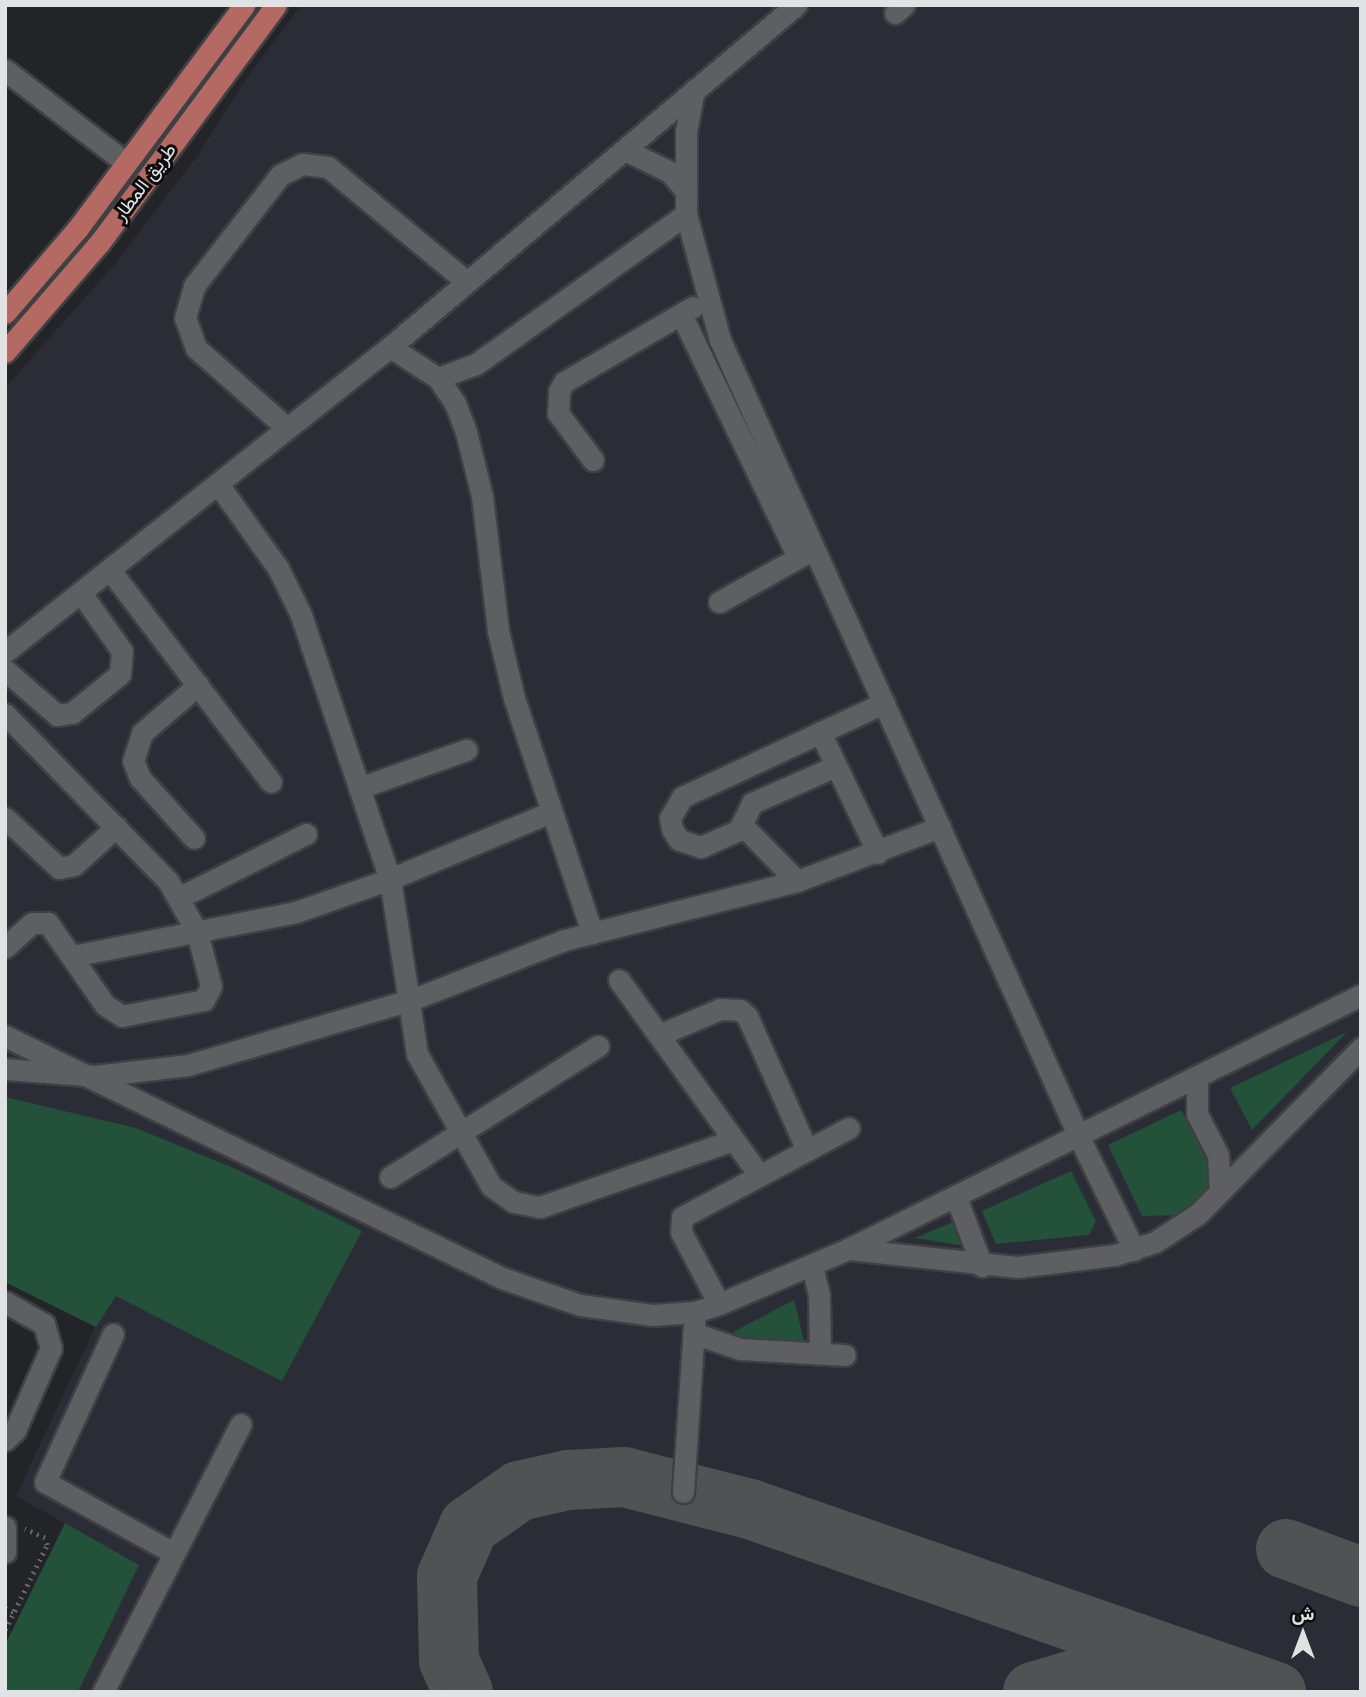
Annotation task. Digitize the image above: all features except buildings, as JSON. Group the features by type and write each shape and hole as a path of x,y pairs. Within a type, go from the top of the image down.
{"main road":[{"name":"طريق المطار","path":"5,313 126,163 244,5"},
{"name":"طريق المطار","path":"5,352 100,242 273,7"}],"street":[{"path":"5,652 390,347 627,151 694,90 796,5"},
{"path":"5,70 126,163"},
{"path":"694,90 686,131 686,215 707,299 739,391 806,553"},
{"path":"627,151 670,172 686,191"},
{"path":"287,428 195,348 185,318 194,286 280,175 303,164 328,167 467,282"},
{"path":"438,378 476,364 686,215"},
{"path":"593,460 558,413 556,402 564,382 707,299"},
{"path":"681,314 884,703 1079,1137 1134,1250"},
{"path":"390,347 438,378 455,403 475,463 498,631 514,698 592,933"},
{"path":"218,484 291,591 390,879 411,1000 417,1054 491,1186 514,1202 540,1207 734,1140"},
{"path":"719,602 806,553"},
{"path":"110,570 271,782"},
{"path":"5,670 57,715 72,713 120,674 122,651 81,593"},
{"path":"194,838 140,778 133,761 142,733 198,685"},
{"path":"836,766 752,803 743,826 701,847 679,839 670,818 682,797 884,703"},
{"path":"5,713 180,897 197,932 211,979 209,994 204,1000 131,1017 106,1005 52,926 42,921 32,923 5,947"},
{"path":"820,732 878,853"},
{"path":"359,788 466,750"},
{"path":"72,956 296,912 390,879 551,812"},
{"path":"5,818 59,868 74,865 116,827"},
{"path":"743,826 797,881"},
{"path":"5,1069 94,1076 188,1065 411,1000 592,933 797,881 878,853 940,827"},
{"path":"180,897 306,834"},
{"path":"619,980 759,1175"},
{"path":"5,1036 94,1076 513,1282 580,1305 617,1312 695,1312 848,1249 1079,1137 1361,995"},
{"path":"659,1035 720,1009 740,1010 747,1016 807,1150"},
{"path":"390,1177 598,1046"},
{"path":"848,1249 982,1266 1017,1267 1134,1250 1177,1231 1244,1168 1361,1048"},
{"path":"1197,1077 1197,1114 1218,1155 1220,1191"},
{"path":"1165,1094 1197,1114"},
{"path":"719,1304 681,1232 682,1217 849,1128"},
{"path":"1218,1155 1244,1168"},
{"path":"956,1197 982,1266"},
{"path":"812,1265 820,1315 820,1353"},
{"path":"5,1302 44,1324 51,1348 15,1430 5,1440"},
{"path":"683,1492 695,1312"},
{"path":"693,1333 740,1349 845,1354"},
{"path":"113,1334 45,1482 172,1552"},
{"path":"103,1692 172,1552 241,1424"},
{"path":"5,1552 12,1527"}],"path":[{"path":"5,1630 47,1543 12,1527"},
{"path":"5,1608 14,1612"}],"shaded area":[{"path":"301,5 1361,5 1361,1692 78,1692 139,1565 16,1496 95,1327 5,1282 5,388 115,264 198,155 248,76"}],"green space":[{"path":"1347,1032 1252,1130 1230,1088"},
{"path":"5,1097 136,1128 238,1170 362,1231 282,1381 116,1296 96,1327 5,1282"},
{"path":"1181,1110 1217,1175 1189,1215 1142,1216 1108,1145"},
{"path":"1071,1171 1096,1221 1089,1235 996,1244 982,1211"},
{"path":"958,1220 965,1246 915,1238"},
{"path":"794,1300 805,1345 733,1340 735,1331"},
{"path":"65,1523 139,1565 78,1692 5,1692 5,1645"}],"taxiway":[{"path":"463,1692 449,1660 447,1576 469,1526 519,1491 568,1480 624,1477 750,1509 1276,1692"},
{"path":"1286,1549 1361,1577"},
{"path":"1033,1692 1090,1675 1133,1675 1168,1692"}]}
